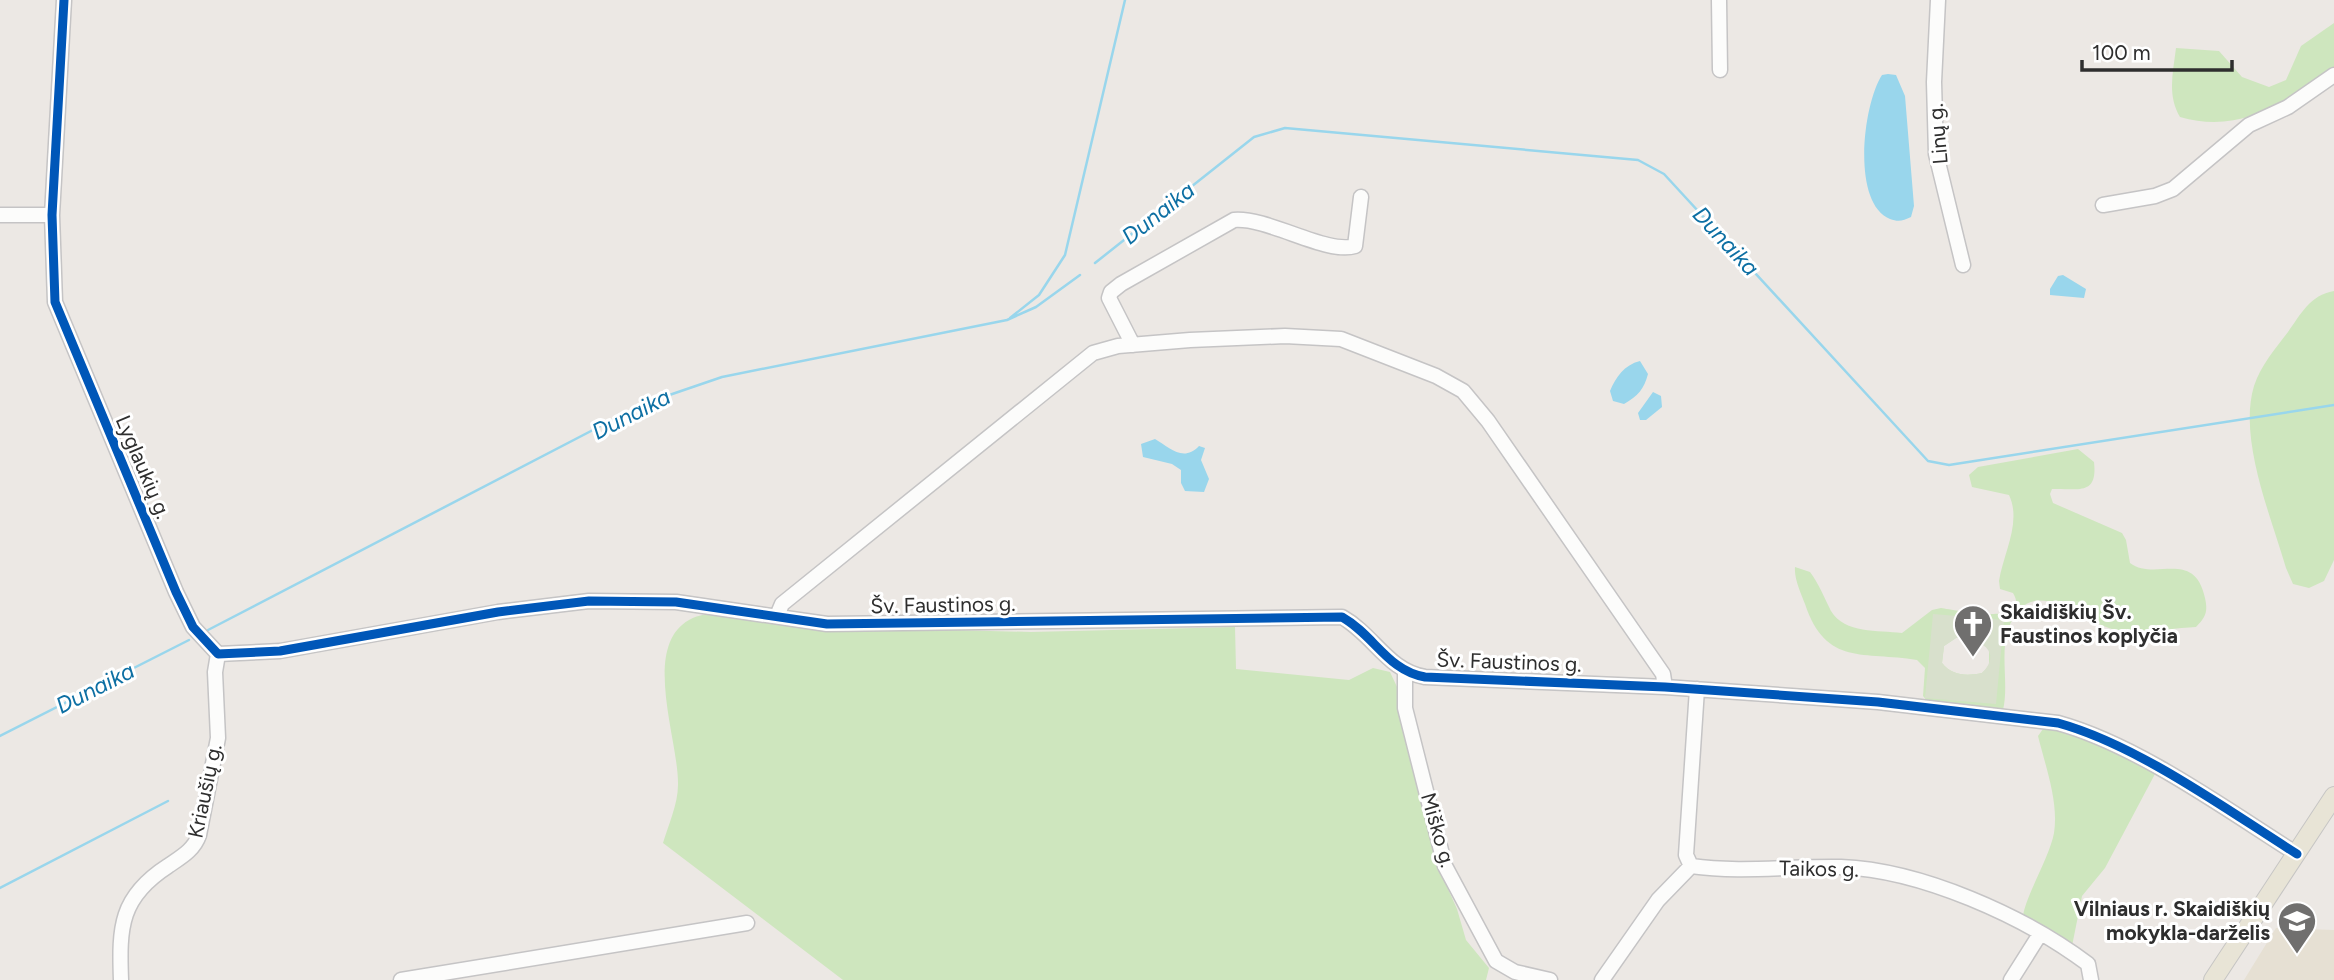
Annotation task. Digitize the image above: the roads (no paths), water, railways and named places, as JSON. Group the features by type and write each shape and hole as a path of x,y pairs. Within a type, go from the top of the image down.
{"main road":[{"path":"2213,980 2334,796"}],"street":[{"name":"Lyglaukių g.","path":"64,0 52,215 55,302 176,592 193,626 218,654"},
{"path":"1719,0 1720,70"},
{"name":"Linų g.","path":"1938,0 1934,82 1936,153 1963,265"},
{"path":"2103,205 2155,196 2173,189 2241,131 2288,107 2334,75"},
{"path":"1133,345 1109,298 1111,292 1121,284 1234,220 1247,219 1348,248 1355,246 1361,197"},
{"path":"0,215 52,215"},
{"path":"777,616 782,604 1079,362 1106,349 1133,345 1285,336 1341,339 1436,376 1462,391 1488,421 1663,674 1665,687"},
{"name":"Šv. Faustinos g.","path":"218,654 280,651 498,612 589,601 676,602 827,624 1342,617 1369,636 1405,674 1665,687 1878,702 2059,723 2082,730 2163,772 2297,854"},
{"name":"Kriaušių g.","path":"121,980 122,925 128,906 149,878 191,849 199,835 218,738 215,672 218,654"},
{"name":"Miško g.","path":"1405,674 1405,708 1445,866 1496,961 1514,972 1550,980"},
{"path":"1602,980 1658,900 1690,866 1686,855 1698,689"},
{"name":"Taikos g.","path":"1690,866 1873,870 1950,892 2040,934 2088,964 2091,980"},
{"path":"401,980 747,923"},
{"path":"2011,980 2040,934"}],"water":[{"path":"1882,75 1896,75 1905,96 1914,206 1911,217 1900,221 1890,219 1878,209 1870,194 1865,174 1864,152 1870,107"},
{"path":"2063,275 2086,289 2084,298 2050,295 2050,289 2058,276"},
{"path":"1640,361 1648,374 1642,388 1624,404 1613,401 1610,391 1618,376 1629,365"},
{"path":"1653,392 1661,396 1662,407 1646,420 1640,420 1638,413"},
{"path":"1155,439 1176,452 1187,453 1199,446 1205,448 1201,460 1209,479 1204,492 1185,491 1181,483 1181,470 1172,464 1143,457 1141,444"}],"waterway":[{"path":"1010,318 1039,295 1065,255 1125,0"},
{"name":"Dunaika","path":"1095,263 1254,137 1285,128 1638,160 1664,174 1928,461 1949,465 2334,405"},
{"name":"Dunaika","path":"208,630 643,404 722,377 1007,320 1036,307 1080,275"},
{"name":"Dunaika","path":"0,736 189,640"},
{"path":"0,888 168,801"}],"place":[{"name":"Skaidiškių Šv. Faustinos koplyčia","path":"1973,658"},
{"name":"Vilniaus r. Skaidiškių mokykla-darželis","path":"2297,955"}]}
